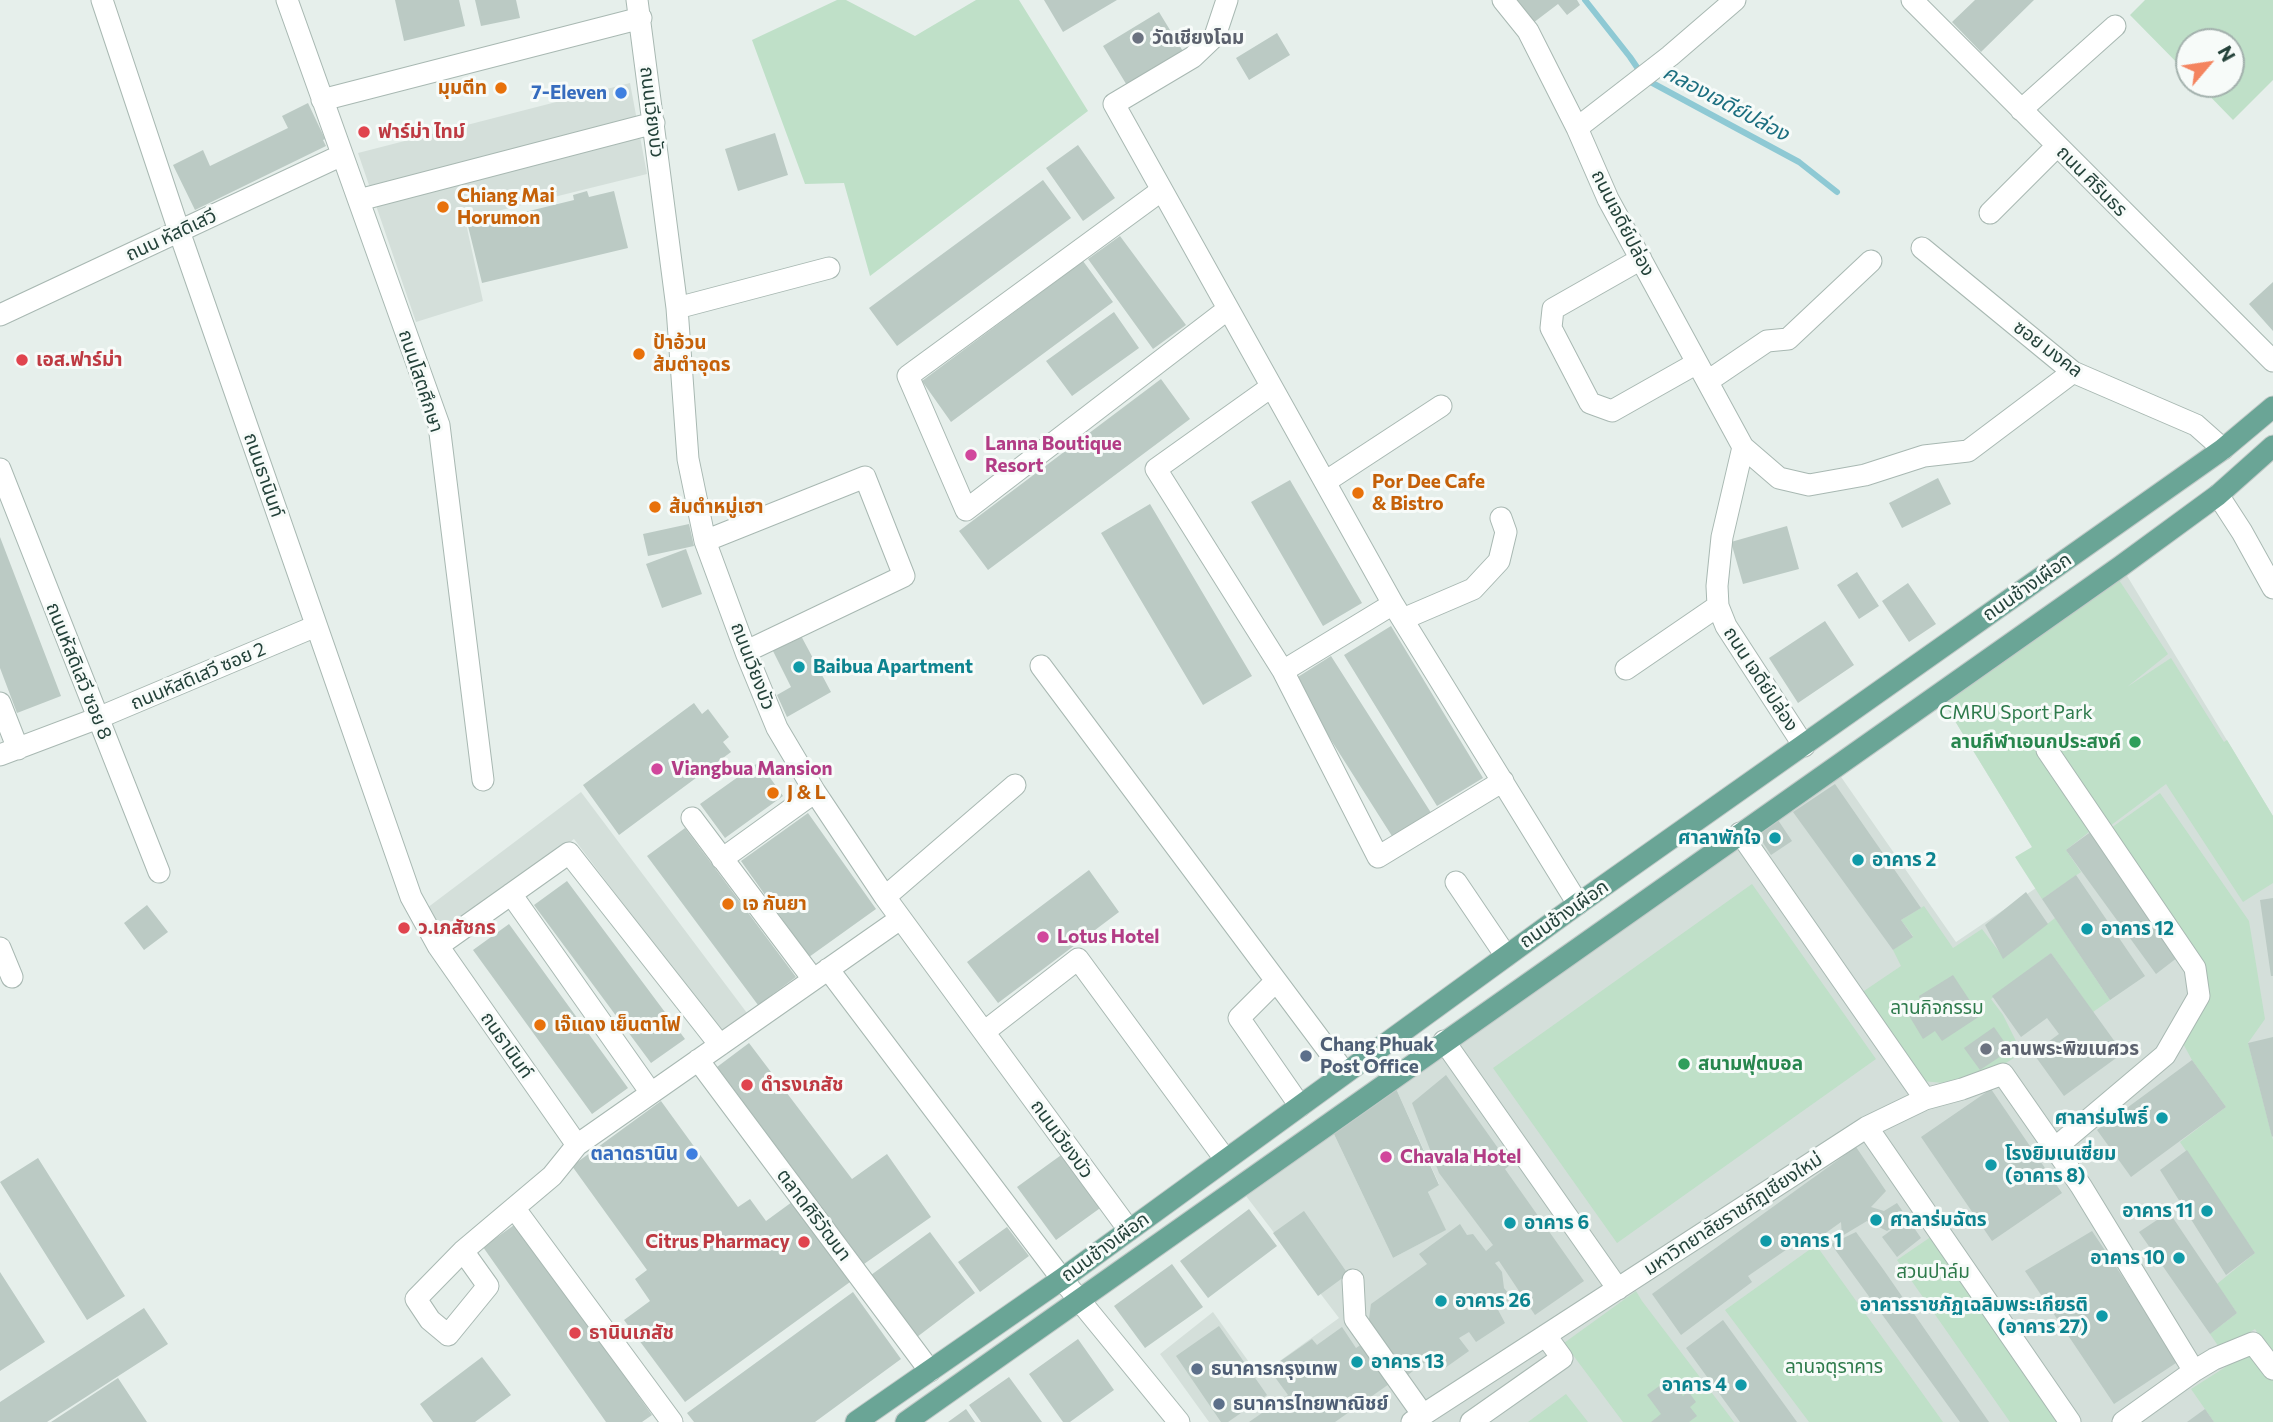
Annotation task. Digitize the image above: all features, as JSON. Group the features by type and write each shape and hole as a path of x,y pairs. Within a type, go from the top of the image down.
{"main road":[{"name":"ถนนช้างเผือก","path":"856,1422 1062,1279 1578,904 2223,449 2273,407"},
{"name":"ถนนช้างเผือก","path":"906,1422 2121,566 2218,495 2273,446"}],"street":[{"name":"ถนนธานินท์","path":"102,0 179,231 411,897 438,946"},
{"name":"ถนนโสตศึกษา","path":"287,0 439,425 483,780"},
{"path":"1227,0 1215,36 1193,57 1114,104 1398,611 1578,904"},
{"name":"ถนนเจดีย์ปล่อง","path":"1503,0 1528,31 1577,128 1608,199 1743,447"},
{"path":"1577,128 1633,86 1735,0"},
{"name":"ถนน ศิรินธร","path":"1912,0 2273,361"},
{"path":"322,100 639,9"},
{"name":"ถนนเวียงบัว","path":"639,9 677,308 688,459 705,541 777,728 815,792 900,919 1129,1230"},
{"path":"2021,110 2115,26"},
{"path":"359,200 654,123"},
{"path":"1990,213 2057,146"},
{"name":"ถนน หัสดิเสวี","path":"0,315 342,155"},
{"path":"1162,190 908,376 966,510 1228,309"},
{"name":"ซอย มงคล","path":"1922,248 2073,372 2196,425 2223,449"},
{"path":"1641,259 1553,309 1550,328 1590,403 1612,411 1767,341 1788,338 1871,261"},
{"path":"677,308 829,268"},
{"path":"1743,447 1779,478 1808,485 1866,475 1924,456 1968,451 2073,372"},
{"path":"1271,387 1156,469 1283,671 1378,857 1503,781"},
{"path":"1325,482 1441,406"},
{"name":"ถนน เจดีย์ปล่อง","path":"1743,447 1722,537 1717,586 1718,606 1726,626 1804,746"},
{"name":"ถนนหัสดิเสวี ซอย 8","path":"0,469 159,873"},
{"path":"705,541 865,477 904,576 747,651"},
{"path":"2218,495 2273,588"},
{"path":"1283,671 1398,611 1472,589 1499,561 1506,532 1501,518"},
{"path":"1626,669 1718,606"},
{"name":"ถนนหัสดิเสวี ซอย 2","path":"9,752 98,718 316,626"},
{"path":"1041,666 1345,1073"},
{"path":"0,703 9,752"},
{"path":"2047,750 2195,968 2199,996 2165,1055 2055,1148 2081,1185 2194,1371"},
{"path":"885,897 1016,785"},
{"path":"722,859 815,792"},
{"path":"692,818 722,859 820,974 1179,1422"},
{"path":"1740,832 1925,1099"},
{"path":"438,946 569,853 720,1045"},
{"path":"1456,882 1506,956"},
{"path":"511,894 651,1093"},
{"path":"464,1251 552,1176 577,1145 900,919"},
{"name":"ถนธานินท์","path":"438,946 577,1145"},
{"path":"0,948 12,977"},
{"path":"984,1032 1078,959 1225,1159"},
{"path":"1276,981 1238,1018 1300,1106"},
{"path":"1444,1041 1618,1289"},
{"name":"ตลาดศิริวัฒนา","path":"698,1060 930,1371"},
{"name":"มหาวิทยาลัยราชภัฏเชียงใหม่","path":"1417,1418 1867,1127 1925,1099 2003,1074 2055,1148"},
{"path":"1867,1127 2070,1422"},
{"path":"515,1209 672,1422"},
{"path":"1353,1280 1355,1319 1417,1418"},
{"path":"1471,1422 1562,1359 1546,1336"},
{"path":"2123,1422 2194,1371 2214,1359 2253,1343 2273,1369"}],"shaded area":[{"path":"630,83 647,174 465,219 483,301 416,322 358,153"},
{"path":"2121,566 2273,816 2273,1422 1209,1422 1160,1354 1213,1312 1259,1376 1339,1318 1243,1192 1332,1130 1393,1258 1445,1230 1428,1192 1439,1184 1394,1084 1839,774 1956,942 2036,888 2032,847 1944,703"},
{"path":"581,792 747,1013 721,1033 574,839 447,934 427,908"}],"green space":[{"path":"837,0 846,0 915,36 976,0 1019,0 1088,111 870,276 844,183 805,184 752,40"},
{"path":"2145,0 2273,0 2273,80 2233,120 2212,98 2245,98 2245,28 2175,28 2175,61 2130,15"},
{"name":"CMRU Sport Park","path":"2119,580 2168,654 2127,687 2171,658 2224,742 2227,740 2273,816 2273,883 2243,902 2166,784 2106,829 2098,825 2066,850 2081,872 2042,899 2015,857 2032,847 1944,703"},
{"path":"2160,793 2249,921 2265,1019 2248,1043 2273,1140 2273,1356 2255,1329 2221,1350 2210,1334 2237,1313 2217,1284 2255,1253 2180,1142 2226,1107 2192,1060 2180,1038 2199,996 2104,833"},
{"name":"สนามฟุตบอล","path":"1752,884 1876,1059 1617,1243 1493,1068"},
{"name":"ลานกิจกรรม","path":"1924,906 1953,948 1982,929 2004,958 2055,918 2110,1000 2093,1012 2051,953 1991,999 2003,1015 2022,1053 2001,1066 1954,1084 1922,1081 1861,993 1901,966 1893,950 1913,936 1901,920"},
{"name":"สวนปาล์ม","path":"1935,1234 2065,1422 2010,1422 1897,1260"},
{"name":"ลานจตุราคาร","path":"1816,1245 1943,1422 1809,1422 1725,1310"},
{"path":"1636,1291 1734,1422 1623,1422 1614,1410 1564,1343"},
{"path":"2246,1354 2255,1354 2273,1380 2273,1422 2214,1422 2191,1389"},
{"path":"1566,1394 1588,1422 1528,1422"}],"building":[{"path":"395,0 459,0 465,26 404,41"},
{"path":"475,0 516,0 520,18 481,26"},
{"path":"1044,0 1117,0 1063,32"},
{"path":"1516,0 1577,0 1580,5 1567,15 1558,4 1533,23"},
{"path":"1975,0 2034,0 1981,52 1952,22"},
{"path":"1159,12 1184,53 1128,87 1103,46"},
{"path":"1277,33 1290,55 1249,80 1236,58"},
{"path":"308,103 326,146 195,210 173,165 203,150 210,166 288,128 282,116"},
{"path":"775,133 788,175 738,191 725,149"},
{"path":"1078,145 1115,198 1083,221 1046,168"},
{"path":"1043,180 1071,218 897,346 869,308"},
{"path":"587,191 589,197 614,191 628,248 482,283 468,226 574,200 573,195"},
{"path":"1120,236 1186,325 1153,349 1088,259"},
{"path":"1083,261 1113,302 951,422 922,381"},
{"path":"2273,282 2273,331 2249,304"},
{"path":"1114,312 1139,348 1072,396 1046,361"},
{"path":"1161,379 1190,419 988,570 959,531"},
{"path":"1938,478 1951,504 1902,528 1889,503"},
{"path":"1290,480 1362,603 1323,626 1251,502"},
{"path":"1150,504 1252,676 1203,705 1101,533"},
{"path":"689,524 694,546 648,556 643,534"},
{"path":"1787,526 1799,569 1743,584 1731,542"},
{"path":"0,537 61,696 17,713 0,668"},
{"path":"686,549 702,594 662,608 646,564"},
{"path":"1857,572 1879,606 1859,619 1837,585"},
{"path":"1908,583 1936,624 1909,642 1882,601"},
{"path":"1825,621 1854,665 1798,703 1769,658"},
{"path":"1391,626 1483,778 1437,806 1344,655"},
{"name":"Baibua Apartment","path":"799,632 831,692 787,717 777,695 791,687 771,647"},
{"path":"1331,656 1435,819 1397,844 1293,680"},
{"name":"Viangbua Mansion","path":"694,703 702,714 708,709 729,737 723,742 731,752 619,835 583,785"},
{"path":"759,762 783,796 725,838 700,804"},
{"name":"อาคาร 2","path":"1835,784 1921,908 1901,920 1913,937 1893,950 1793,812"},
{"path":"808,813 876,909 809,957 741,861"},
{"name":"ศาลาพักใจ","path":"1778,820 1792,841 1771,855 1758,835"},
{"path":"685,828 796,977 758,1005 647,856"},
{"path":"2092,831 2182,954 2156,974 2066,850"},
{"name":"Lotus Hotel","path":"1089,870 1119,912 998,1003 967,962"},
{"name":"อาคาร 12","path":"2076,875 2145,976 2110,1000 2042,899"},
{"path":"567,881 685,1039 651,1063 534,905"},
{"path":"2026,892 2048,924 2003,959 1985,925"},
{"path":"2273,898 2273,976 2271,976 2260,900"},
{"path":"147,905 168,932 144,950 124,923"},
{"path":"509,924 628,1088 592,1114 473,950"},
{"path":"2051,953 2123,1053 2064,1096 2033,1053 2059,1034 2047,1018 2021,1037 1992,996"},
{"path":"1953,975 1980,1016 1942,1041 1935,1031 1923,1039 1908,1014 1921,1005 1919,996"},
{"path":"1994,1027 2010,1050 1980,1070 1964,1048"},
{"path":"2273,1037 2273,1136 2272,1137 2248,1043"},
{"path":"749,1043 852,1179 887,1154 931,1217 864,1264 717,1067"},
{"name":"ศาลาร่มโพธิ์","path":"2192,1060 2226,1107 2131,1177 2097,1130"},
{"path":"1446,1075 1510,1165 1505,1169 1584,1281 1535,1315 1499,1261 1495,1263 1502,1272 1504,1288 1512,1298 1497,1308 1505,1323 1476,1342 1469,1332 1459,1338 1469,1351 1445,1368 1436,1354 1405,1377 1368,1326 1371,1304 1427,1264 1419,1254 1460,1224 1467,1235 1473,1234 1486,1251 1493,1245 1439,1173 1412,1103"},
{"name":"Chavala Hotel","path":"1394,1084 1439,1185 1428,1192 1446,1230 1393,1258 1332,1130"},
{"name":"โรงยิมเนเซี่ยม (อาคาร 8)","path":"1991,1089 2062,1193 1992,1241 1921,1137"},
{"path":"661,1101 738,1207 750,1199 766,1221 792,1202 850,1282 685,1402 624,1320 650,1301 635,1279 647,1270 572,1166"},
{"name":"อาคาร 1","path":"1856,1147 1886,1191 1871,1207 1884,1211 1897,1203 1921,1238 1897,1257 1882,1237 1905,1220 1887,1231 1867,1221 1842,1236 1841,1222 1816,1240 1796,1243 1748,1276 1752,1282 1681,1335 1652,1294"},
{"name":"อาคาร 11","path":"2187,1150 2255,1253 2226,1275 2160,1170"},
{"path":"1064,1153 1103,1206 1056,1240 1017,1187"},
{"path":"38,1158 125,1296 87,1320 0,1182"},
{"path":"1249,1209 1277,1246 1208,1298 1180,1261"},
{"path":"1304,1211 1348,1274 1318,1296 1273,1233"},
{"name":"อาคาร 10","path":"2169,1212 2237,1313 2210,1334 2139,1232"},
{"path":"517,1223 652,1415 642,1422 606,1422 483,1247"},
{"path":"1007,1227 1029,1256 980,1292 958,1262"},
{"name":"อาคารราชภัฏเฉลิมพระเกียรติ (อาคาร 27)","path":"2092,1231 2179,1361 2114,1404 2025,1271"},
{"path":"930,1232 975,1293 917,1337 871,1275"},
{"path":"1856,1232 1989,1422 1960,1422 1831,1244"},
{"path":"1172,1264 1203,1307 1145,1348 1114,1306"},
{"path":"0,1272 45,1342 0,1371"},
{"path":"853,1292 901,1359 815,1422 694,1422 687,1413"},
{"path":"144,1308 168,1344 47,1422 0,1422 0,1402"},
{"name":"อาคาร 4","path":"1723,1320 1797,1422 1740,1422 1686,1348"},
{"path":"1219,1326 1267,1395 1228,1422 1221,1422 1176,1356"},
{"name":"อาคาร 13","path":"1342,1327 1356,1348 1365,1342 1392,1382 1335,1422 1249,1422 1288,1395 1269,1369 1312,1339 1317,1345"},
{"path":"1078,1339 1114,1390 1070,1422 1063,1422 1029,1374"},
{"path":"482,1357 511,1395 475,1422 433,1422 420,1404"},
{"path":"1009,1377 1042,1422 981,1422 969,1405"},
{"path":"118,1378 147,1422 51,1422"},
{"path":"1662,1384 1669,1392 1676,1387 1683,1396 1688,1391 1696,1402 1690,1407 1697,1416 1689,1422 1651,1422 1661,1414 1647,1395"},
{"path":"966,1409 975,1422 948,1422"},
{"path":"2205,1409 2214,1422 2187,1422"}],"waterway":[{"name":"คลองเจดีย์ปล่อง","path":"1585,0 1645,79 1799,162 1837,192"}],"place":[{"name":"วัดเชียงโฉม","path":"1138,38"},
{"name":"มุมตีท","path":"501,88"},
{"name":"7-Eleven","path":"621,93"},
{"name":"ฟาร์ม่า ไทม์","path":"364,132"},
{"name":"Chiang Mai Horumon","path":"443,207"},
{"name":"ป้าอ้วน ส้มตำอุดร","path":"639,354"},
{"name":"เอส.ฟาร์ม่า","path":"22,360"},
{"name":"Lanna Boutique Resort","path":"971,455"},
{"name":"Por Dee Cafe & Bistro","path":"1358,493"},
{"name":"ส้มตำหมู่เฮา","path":"655,507"},
{"name":"Baibua Apartment","path":"799,667"},
{"name":"ลานกีฬาเอนกประสงค์","path":"2135,742"},
{"name":"Viangbua Mansion","path":"657,769"},
{"name":"J & L","path":"773,793"},
{"name":"ศาลาพักใจ","path":"1775,838"},
{"name":"อาคาร 2","path":"1858,860"},
{"name":"เจ กันยา","path":"728,904"},
{"name":"ว.เภสัชกร","path":"404,928"},
{"name":"อาคาร 12","path":"2087,929"},
{"name":"Lotus Hotel","path":"1043,937"},
{"name":"เจ๊แดง เย็นตาโฟ","path":"540,1025"},
{"name":"ลานพระพิฆเนศวร","path":"1986,1049"},
{"name":"Chang Phuak Post Office","path":"1306,1056"},
{"name":"สนามฟุตบอล","path":"1684,1064"},
{"name":"ดำรงเภสัช","path":"747,1085"},
{"name":"ศาลาร่มโพธิ์","path":"2162,1118"},
{"name":"ตลาดธานิน","path":"692,1154"},
{"name":"Chavala Hotel","path":"1386,1157"},
{"name":"โรงยิมเนเซี่ยม (อาคาร 8)","path":"1991,1165"},
{"name":"อาคาร 11","path":"2207,1211"},
{"name":"ศาลาร่มฉัตร","path":"1876,1220"},
{"name":"อาคาร 6","path":"1510,1223"},
{"name":"อาคาร 1","path":"1766,1241"},
{"name":"Citrus Pharmacy","path":"804,1242"},
{"name":"อาคาร 10","path":"2179,1258"},
{"name":"อาคาร 26","path":"1441,1301"},
{"name":"อาคารราชภัฏเฉลิมพระเกียรติ (อาคาร 27)","path":"2102,1316"},
{"name":"ธานินเภสัช","path":"575,1333"},
{"name":"อาคาร 13","path":"1357,1362"},
{"name":"ธนาคารกรุงเทพ","path":"1197,1369"},
{"name":"อาคาร 4","path":"1741,1385"},
{"name":"ธนาคารไทยพาณิชย์","path":"1219,1404"}]}
